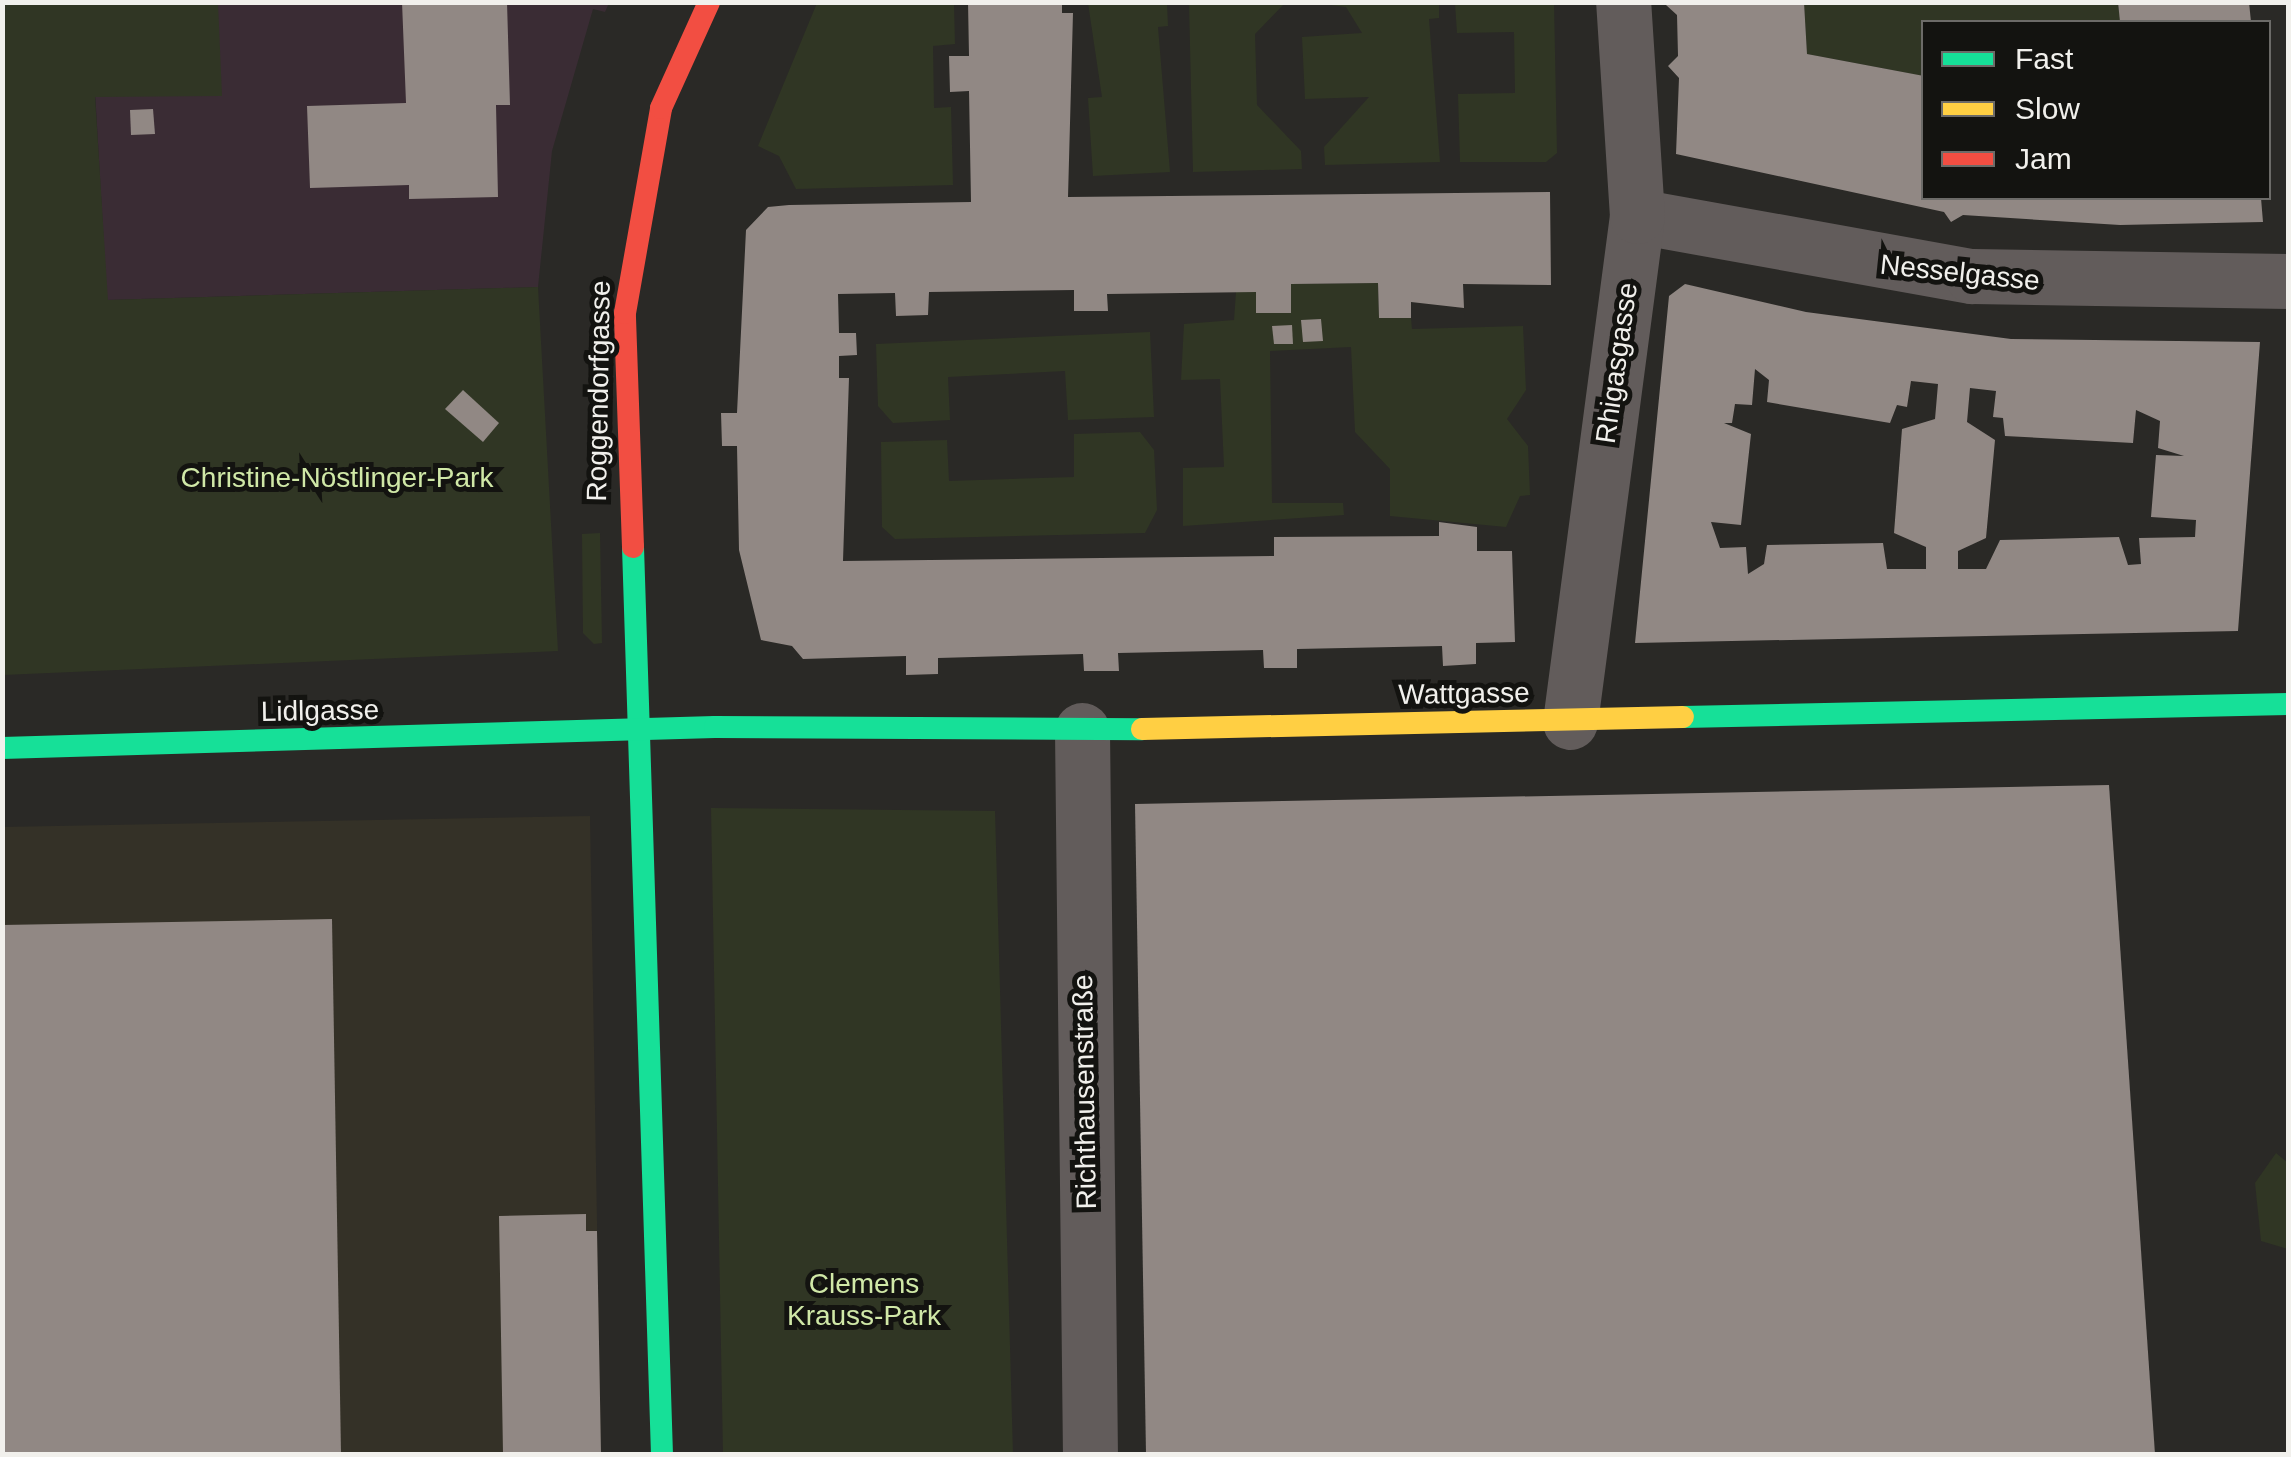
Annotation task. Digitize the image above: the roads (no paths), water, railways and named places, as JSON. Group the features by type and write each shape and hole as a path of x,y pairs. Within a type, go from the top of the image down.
{"main road":[{"name":"Roggendorfgasse","path":"640,732 628,625 624,313 662,108 710,2"},
{"name":"Wattgasse","path":"640,732 1570,722 2288,704"},
{"name":"Lidlgasse","path":"2,748 640,732"},
{"path":"640,732 662,1454"}],"street":[{"name":"Rhigasgasse","path":"1570,722 1637,216 1622,2"},
{"name":"Nesselgasse","path":"1637,216 1972,276 2288,281"},
{"name":"Richthausenstraße","path":"1082,730 1090,1454"}],"park label":[{"name":"Christine-Nöstlinger-Park","path":"337,478"},
{"name":"Clemens Krauss-Park","path":"864,1300"}]}
